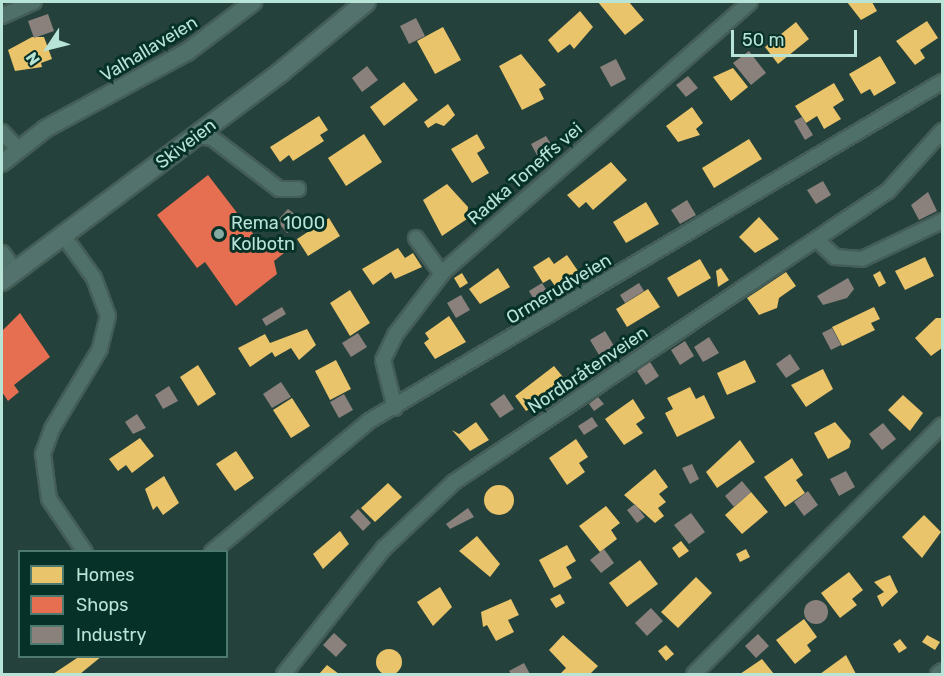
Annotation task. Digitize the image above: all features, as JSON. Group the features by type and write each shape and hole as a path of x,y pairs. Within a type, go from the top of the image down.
{"main road":[{"name":"Skiveien","path":"8,276 197,136 366,2"}],"street":[{"path":"2,16 34,2"},
{"name":"Valhallaveien","path":"2,163 17,148 187,52 253,2"},
{"name":"Radka Toneffs vei","path":"395,408 383,360 395,335 442,274 750,2"},
{"name":"Ormerudveien","path":"214,550 352,432 942,82"},
{"name":"Nordbråtenveien","path":"284,675 384,548 454,482 818,241 888,191 942,131"},
{"path":"2,132 17,148"},
{"path":"197,136 212,138 279,189 298,189"},
{"path":"818,241 835,257 862,259 942,221"},
{"path":"63,235 94,278 108,316 100,349 52,429 43,454 49,499 84,550"},
{"path":"416,238 442,274"},
{"path":"2,254 8,276"},
{"path":"694,675 942,425"},
{"path":"938,675 942,671"}],"building: Homes":[{"path":"598,2 629,2 644,20 625,35"},
{"path":"847,2 872,2 877,11 861,20"},
{"path":"580,11 593,27 574,49 570,44 558,53 548,40"},
{"path":"927,21 938,38 920,50 925,58 915,65 896,41"},
{"path":"796,22 809,39 778,64 765,47"},
{"path":"443,27 461,60 435,74 417,41"},
{"path":"32,37 44,37 52,59 41,63 42,67 15,71 8,50"},
{"path":"521,54 546,85 539,89 544,99 522,110 499,66"},
{"path":"880,56 896,83 874,96 870,89 861,94 849,74"},
{"path":"733,68 748,87 731,101 713,77"},
{"path":"404,82 418,100 384,126 370,107"},
{"path":"834,83 844,100 833,107 841,119 824,129 817,116 806,123 795,106"},
{"path":"448,104 455,115 444,126 436,123 428,128 424,122"},
{"path":"692,107 703,123 696,129 700,135 678,142 666,126"},
{"path":"319,116 328,130 320,135 324,141 293,161 289,155 280,162 270,147"},
{"path":"364,134 382,162 346,186 328,158"},
{"path":"477,134 485,148 477,153 489,173 472,183 451,149"},
{"path":"749,139 762,159 714,188 702,168"},
{"path":"611,162 627,180 593,210 586,202 579,208 567,195"},
{"path":"447,184 468,207 467,219 442,236 423,200"},
{"path":"646,202 659,224 626,243 613,222"},
{"path":"759,217 779,239 755,253 739,237"},
{"path":"329,218 340,236 308,256 297,239"},
{"path":"398,248 405,258 413,253 422,267 395,279 391,272 373,285 362,269"},
{"path":"567,255 578,271 555,286 550,279 543,283 533,267 549,257 554,264"},
{"path":"925,257 934,276 905,290 895,271"},
{"path":"700,259 711,278 678,297 667,278"},
{"path":"498,268 510,287 480,304 469,289"},
{"path":"721,268 729,280 718,287 716,271"},
{"path":"880,271 886,283 879,287 873,275"},
{"path":"786,272 796,286 779,298 777,308 759,315 747,298"},
{"path":"462,273 468,283 460,288 454,278"},
{"path":"648,289 660,307 627,327 616,309"},
{"path":"350,290 370,323 350,336 330,303"},
{"path":"874,307 880,319 871,323 875,330 842,346 832,327"},
{"path":"449,316 466,342 435,359 424,343 429,339 425,333"},
{"path":"936,318 942,318 942,348 931,356 915,338"},
{"path":"307,329 316,345 299,360 291,348 275,357 272,352 250,367 238,348 265,334 270,343"},
{"path":"336,360 351,389 330,400 315,371"},
{"path":"745,360 756,382 727,395 717,373"},
{"path":"198,365 216,394 198,406 180,377"},
{"path":"554,366 567,382 552,387 555,395 526,411 515,396"},
{"path":"823,369 833,389 806,407 791,385"},
{"path":"690,387 696,399 704,395 715,418 677,437 665,413 673,409 667,398"},
{"path":"903,395 923,413 910,431 888,410"},
{"path":"292,398 310,426 291,438 273,410"},
{"path":"633,399 645,418 636,424 643,433 624,445 605,419"},
{"path":"476,422 489,440 470,451 452,430 459,434"},
{"path":"835,422 851,441 849,448 828,459 814,433"},
{"path":"140,438 154,456 132,473 126,465 118,471 109,459"},
{"path":"576,439 588,457 579,463 585,472 567,485 549,458"},
{"path":"740,440 755,462 717,488 706,472"},
{"path":"236,451 254,478 235,491 216,464"},
{"path":"792,458 803,475 796,480 805,493 785,507 764,477"},
{"path":"655,469 668,487 659,494 666,502 658,508 664,516 655,523 624,495"},
{"path":"164,476 179,503 163,515 157,506 153,510 145,489"},
{"path":"388,483 402,497 375,522 361,508"},
{"path":"499,485 505,486 513,494 513,506 505,514 499,515 493,514 485,506 484,500 485,494 493,486"},
{"path":"751,492 768,512 742,534 725,515"},
{"path":"606,506 620,523 611,530 617,539 600,552 579,526"},
{"path":"924,515 941,532 922,558 902,537"},
{"path":"340,531 349,544 323,569 313,554"},
{"path":"477,536 500,564 490,577 459,551"},
{"path":"681,541 689,551 679,558 672,548"},
{"path":"567,545 576,561 566,567 572,578 554,588 539,560"},
{"path":"746,549 750,557 740,562 736,554"},
{"path":"640,560 658,584 627,607 609,583"},
{"path":"849,572 863,590 852,599 857,605 840,618 821,593"},
{"path":"890,575 898,592 882,607 877,596 884,592 874,582"},
{"path":"696,577 712,593 678,628 661,612"},
{"path":"440,587 452,607 433,626 417,602"},
{"path":"560,594 565,603 556,608 550,599"},
{"path":"511,599 519,615 508,620 514,632 496,641 487,625 483,627 481,612"},
{"path":"804,619 817,637 807,645 811,651 795,664 776,640"},
{"path":"563,635 598,666 590,674 560,674 566,668 549,650"},
{"path":"927,635 940,642 935,650 922,642"},
{"path":"900,639 907,648 899,653 893,644"},
{"path":"666,645 674,654 666,661 658,651"},
{"path":"389,649 398,653 402,662 398,671 389,675 380,671 376,662 380,653"},
{"path":"846,655 856,674 820,674"},
{"path":"77,658 100,658 80,674 53,674"},
{"path":"762,659 774,674 740,674"},
{"path":"327,665 339,674 319,674"}],"building: Shops":[{"path":"208,175 268,253 276,241 284,253 274,261 277,274 236,306 205,262 197,268 157,215"},
{"path":"20,313 50,357 14,385 19,392 8,401 2,392 2,331"}],"building: Industry":[{"path":"48,14 54,31 34,38 28,21"},
{"path":"416,18 425,36 409,44 400,26"},
{"path":"749,51 766,73 751,85 733,63"},
{"path":"616,59 626,79 611,87 600,67"},
{"path":"367,66 378,80 362,92 352,78"},
{"path":"688,76 698,88 686,97 676,85"},
{"path":"802,117 813,135 805,140 794,121"},
{"path":"546,136 554,149 538,157 531,144"},
{"path":"823,181 831,195 816,204 807,190"},
{"path":"928,192 937,211 919,220 911,205"},
{"path":"687,200 696,215 680,224 671,210"},
{"path":"288,209 305,222 287,233 277,221"},
{"path":"848,278 854,289 847,298 823,305 817,296"},
{"path":"542,283 551,297 537,305 529,291"},
{"path":"639,283 644,291 625,303 620,295"},
{"path":"461,295 470,310 456,318 447,303"},
{"path":"282,307 286,314 266,326 262,319"},
{"path":"832,328 841,345 831,350 822,333"},
{"path":"605,331 614,346 599,355 590,340"},
{"path":"358,333 367,347 351,357 342,343"},
{"path":"709,337 719,353 703,362 694,347"},
{"path":"685,341 694,356 680,365 671,350"},
{"path":"790,354 800,369 786,378 776,364"},
{"path":"650,362 659,376 646,385 637,371"},
{"path":"281,382 291,397 272,408 263,394"},
{"path":"169,386 178,401 163,409 155,395"},
{"path":"344,394 353,410 339,418 330,402"},
{"path":"504,394 514,409 500,418 490,404"},
{"path":"598,397 604,404 594,411 589,404"},
{"path":"137,414 146,428 133,434 125,422"},
{"path":"592,417 598,426 584,435 578,426"},
{"path":"883,423 896,439 882,450 869,434"},
{"path":"692,464 699,479 690,484 682,468"},
{"path":"846,471 855,487 839,496 830,479"},
{"path":"742,481 751,492 734,507 725,496"},
{"path":"808,491 818,505 804,516 794,502"},
{"path":"635,504 645,517 637,523 627,510"},
{"path":"468,508 474,517 450,529 446,524"},
{"path":"358,509 371,523 363,531 350,517"},
{"path":"691,513 705,532 689,544 674,525"},
{"path":"604,549 614,563 601,573 590,560"},
{"path":"816,600 821,601 827,607 827,617 821,623 816,624 811,623 805,617 804,612 805,607 811,601"},
{"path":"651,608 663,621 647,636 635,623"},
{"path":"334,633 347,645 336,657 323,645"},
{"path":"758,634 769,646 756,658 745,646"},
{"path":"524,663 530,674 511,674 509,671"}],"place":[{"name":"Rema 1000 Kolbotn","path":"219,234"}]}
